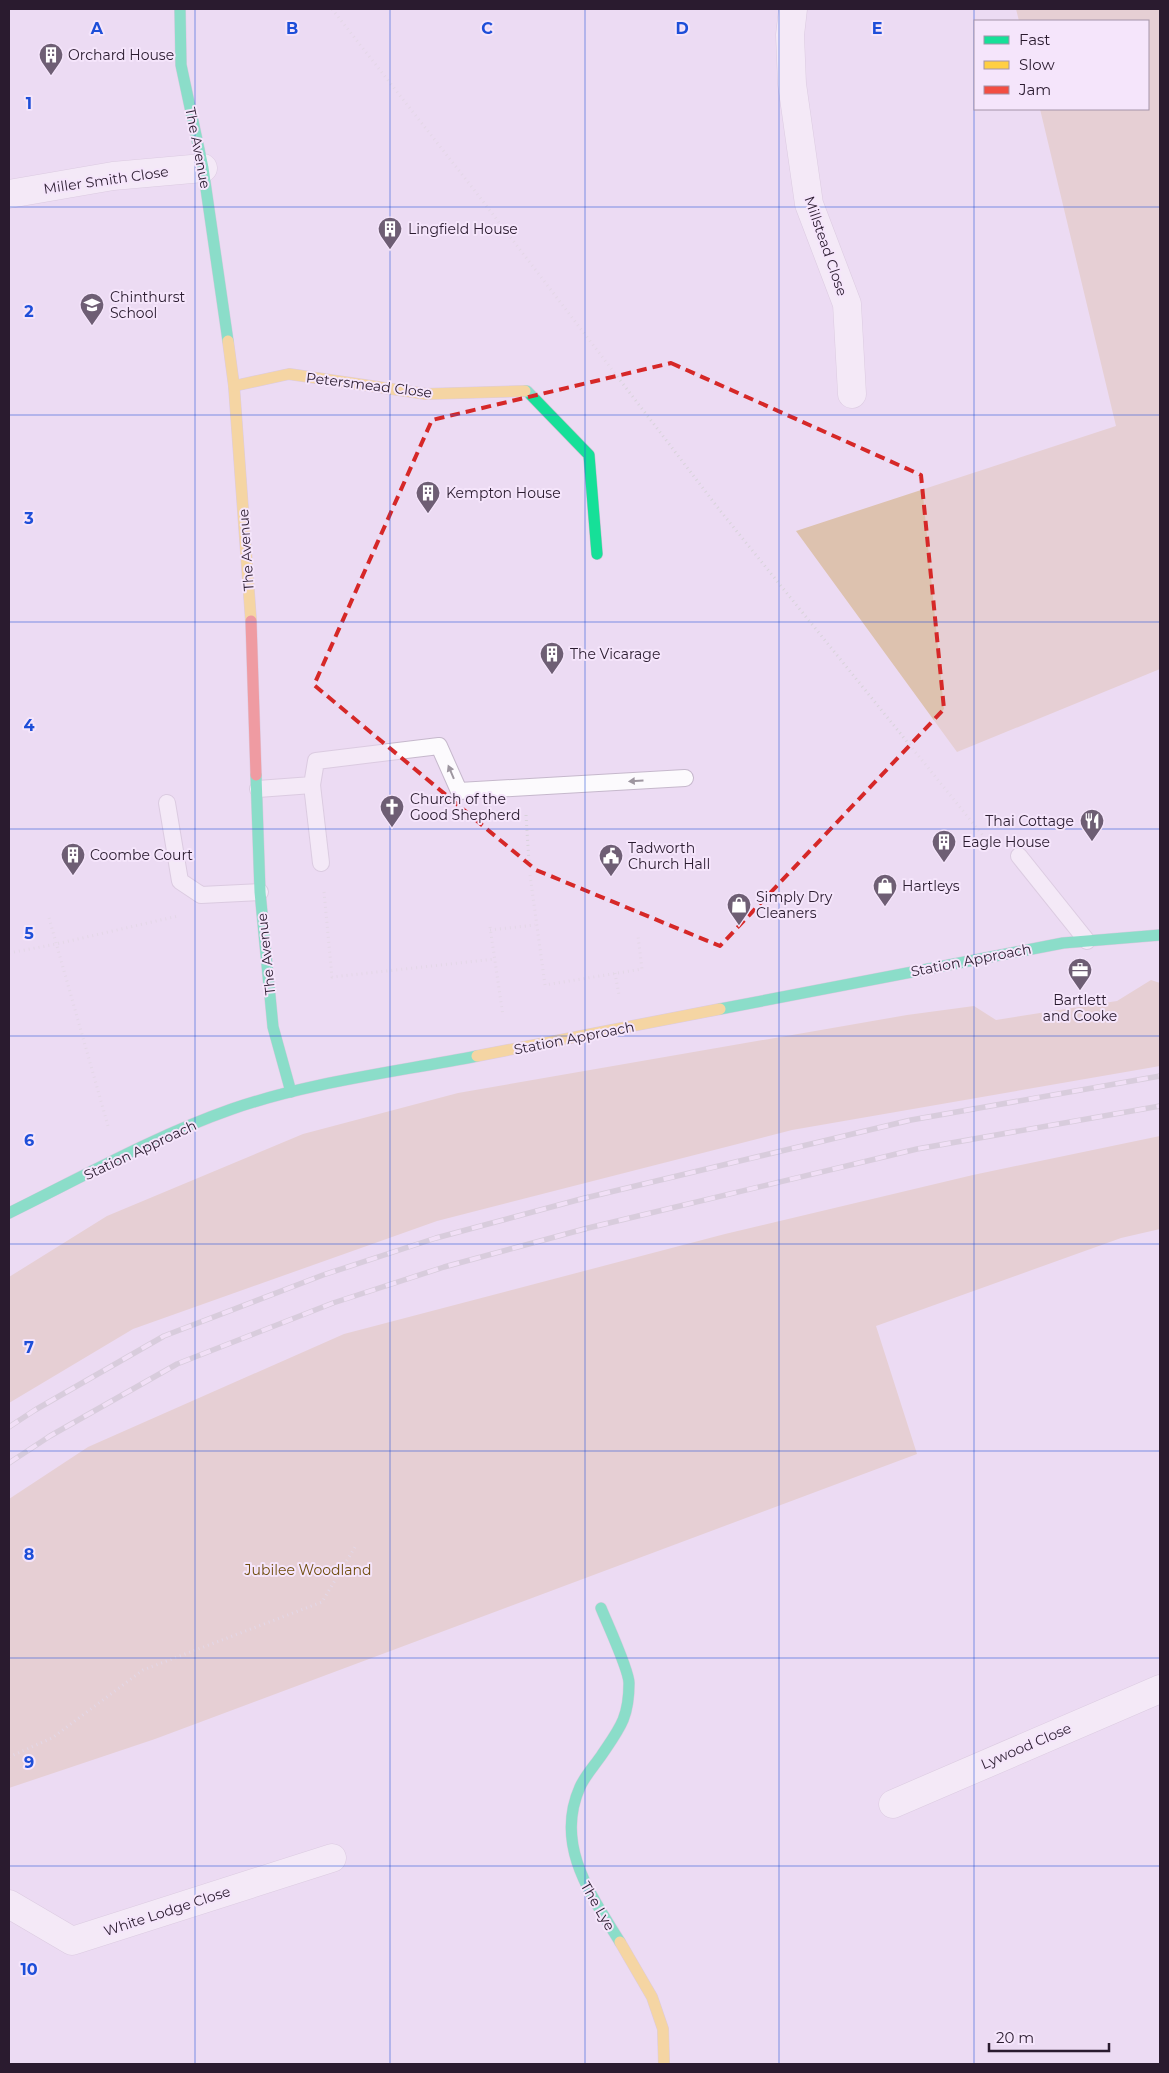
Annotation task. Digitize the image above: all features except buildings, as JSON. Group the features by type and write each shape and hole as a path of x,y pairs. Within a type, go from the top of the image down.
{"street":[{"name":"The Avenue","path":"180,9 181,65 203,168 234,386 252,640 260,892 274,1027 291,1092"},
{"name":"Millstead Close","path":"794,9 790,35 792,84 809,204 847,304 852,394"},
{"name":"Miller Smith Close","path":"9,194 113,176 203,168"},
{"name":"Petersmead Close","path":"234,386 288,374 426,394 527,391 589,455 596,554"},
{"name":"Station Approach","path":"9,1213 170,1133 233,1109 291,1092 1063,943 1160,934"},
{"name":"The Lye","path":"601,1608 628,1680 628,1703 623,1724 580,1787 573,1810 571,1844 583,1881 652,1998 663,2030 664,2064"},
{"name":"Lywood Close","path":"892,1804 1160,1689"},
{"name":"White Lodge Close","path":"9,1904 72,1941 332,1858"}],"lane":[{"path":"321,863 312,785 316,761 439,746 459,791 684,778"},
{"path":"258,789 312,785"},
{"path":"166,803 180,880 202,895 260,892"},
{"path":"1019,856 1087,941"}],"path":[{"path":"332,9 716,505 996,852"},
{"path":"524,788 529,862"},
{"path":"321,863 332,977 495,959"},
{"path":"530,875 535,924 545,985 642,969 638,936"},
{"path":"9,952 56,944 200,911 202,895"},
{"path":"49,918 117,1160"},
{"path":"498,984 490,928 535,924"},
{"path":"615,973 618,992"},
{"path":"9,1757 52,1738 143,1670 322,1602 355,1547"}],"highlighted area":[{"path":"671,363 921,475 944,709 720,946 536,870 314,685 432,420"}],"green space":[{"path":"1016,9 1160,9 1160,669 957,752 796,531 1116,426 1040,110 1149,110 1149,20 1019,20"},
{"path":"1151,980 1160,983 1160,1066 792,1130 437,1221 133,1329 9,1403 9,1277 107,1216 303,1134 458,1093 907,1015 974,1006 996,1020 1117,1001"},
{"name":"Jubilee Woodland","path":"1160,1136 1160,1229 1121,1238 876,1326 917,1454 155,1739 9,1788 9,1499 88,1447 344,1334 725,1234 973,1175"}],"railway":[{"path":"9,1427 164,1336 323,1275 436,1238 581,1199 911,1120 1160,1076"},
{"path":"9,1463 50,1436 177,1364 333,1303 444,1267 588,1228 917,1149 1160,1106"}],"traffic: fast":[{"path":"180,9 181,65 203,168 228,341"},
{"path":"525,391 589,455 597,554"},
{"path":"256,775 260,892 273,1027 291,1092"},
{"path":"720,1009 1063,943 1160,935"},
{"path":"9,1213 147,1144 232,1109 292,1092 353,1078 477,1056"},
{"path":"601,1608 622,1658 628,1677 629,1695 625,1714 618,1730 580,1787 573,1808 571,1829 579,1869 598,1906 620,1942"}],"traffic: slow":[{"path":"228,341 234,386 251,621"},
{"path":"234,386 289,374 426,394 525,391"},
{"path":"477,1056 720,1009"},
{"path":"620,1942 652,1997 663,2029 664,2064"}],"traffic: jam":[{"path":"251,621 256,775"}],"place":[{"name":"Orchard House","path":"51,76"},
{"name":"Lingfield House","path":"390,250"},
{"name":"Chinthurst School","path":"92,326"},
{"name":"Kempton House","path":"428,514"},
{"name":"The Vicarage","path":"552,675"},
{"name":"Church of the Good Shepherd","path":"392,828"},
{"name":"Thai Cottage","path":"1092,842"},
{"name":"Eagle House","path":"944,863"},
{"name":"Coombe Court","path":"73,876"},
{"name":"Tadworth Church Hall","path":"611,877"},
{"name":"Hartleys","path":"885,907"},
{"name":"Simply Dry Cleaners","path":"739,926"},
{"name":"Bartlett and Cooke","path":"1080,991"}]}
